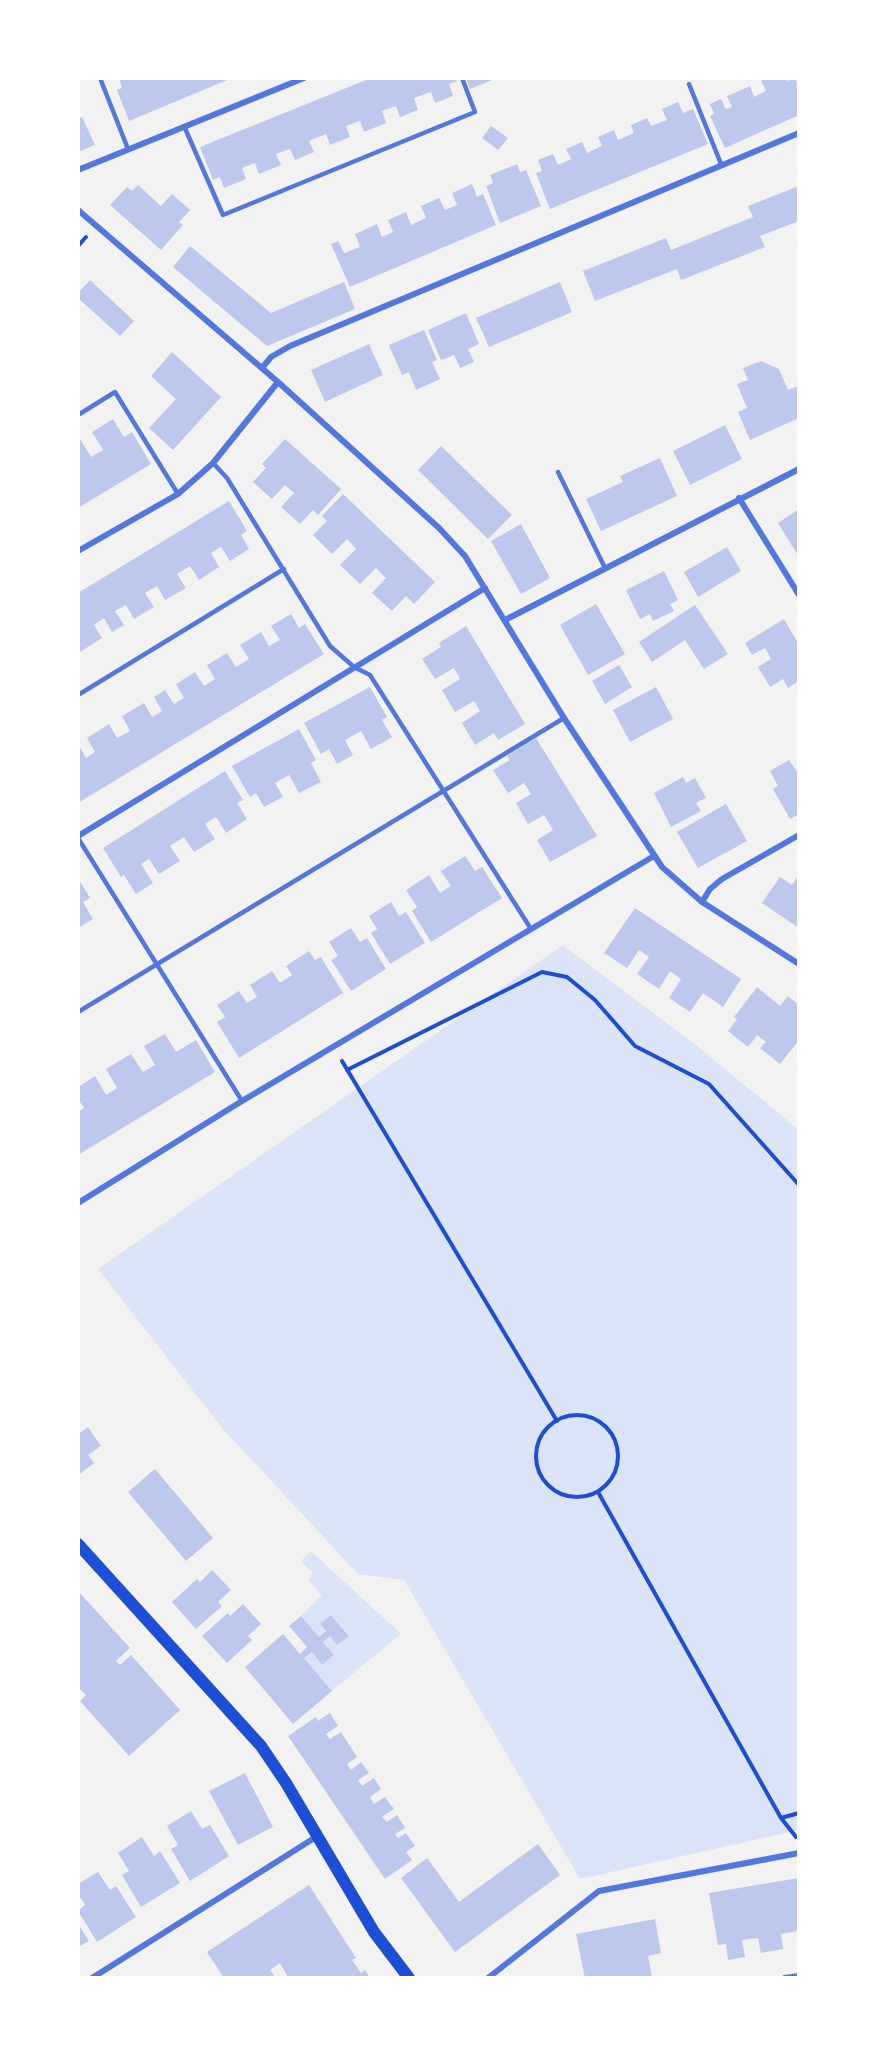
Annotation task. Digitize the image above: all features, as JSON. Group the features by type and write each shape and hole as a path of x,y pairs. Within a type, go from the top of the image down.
{"main road":[{"path":"78,1545 261,1746 286,1783 374,1932 409,1978"}],"street":[{"path":"78,170 304,78"},
{"path":"262,368 272,357 290,346 799,133"},
{"path":"78,210 278,382 439,528 465,556 564,718 654,856 683,888 799,964"},
{"path":"78,551 178,494 213,462 278,382"},
{"path":"505,620 799,469"},
{"path":"739,498 799,595"},
{"path":"78,837 485,588"},
{"path":"702,902 710,889 722,879 799,835"},
{"path":"78,1203 242,1101 654,856"},
{"path":"92,1978 316,1837"},
{"path":"488,1978 599,1891 799,1853"},
{"path":"785,1978 799,1976"}],"lane":[{"path":"100,78 128,149"},
{"path":"184,126 223,214 475,112 462,78"},
{"path":"689,84 721,165"},
{"path":"78,415 115,392 178,494"},
{"path":"213,462 227,478 330,646 354,668 370,675 442,792 531,929"},
{"path":"558,472 605,568"},
{"path":"78,695 284,569"},
{"path":"78,1012 564,718"},
{"path":"78,837 242,1101"}],"path":[{"path":"347,1070 542,972 567,977 595,1000 635,1046 710,1084 799,1185"},
{"path":"334,1047 557,1420"},
{"path":"570,1416 584,1416 598,1421 608,1429 615,1441 618,1455 616,1469 609,1482 598,1492 584,1497 570,1497 557,1492 546,1483 538,1469 536,1455 539,1441 546,1429 557,1420 570,1416"},
{"path":"598,1492 781,1818 799,1840"},
{"path":"781,1818 799,1814"}],"shaded area":[{"path":"563,945 697,1046 799,1130 799,1830 580,1879 404,1580 358,1574 222,1428 98,1269"},
{"path":"311,1551 401,1634 332,1691 304,1658 312,1652 322,1665 334,1655 323,1642 330,1636 338,1645 349,1635 331,1615 320,1624 326,1631 319,1637 301,1616 322,1595 308,1580 313,1573 301,1561"}],"building":[{"path":"119,78 232,78 129,121 117,90 122,88"},
{"path":"371,78 455,78 457,81 449,84 453,96 435,103 431,92 414,98 418,110 400,117 396,106 382,111 386,123 364,132 360,121 346,126 350,137 330,145 326,134 309,141 314,152 295,160 290,149 276,154 281,165 259,174 255,163 242,168 246,179 224,188 220,177 213,180 200,147"},
{"path":"466,78 497,78 470,89"},
{"path":"768,78 787,78 788,81 795,78 799,87 799,115 725,148 710,116 714,114 710,104 721,99 726,109 732,107 727,96 750,86 754,97 766,91 761,81"},
{"path":"678,102 683,113 693,109 708,144 550,209 536,173 542,171 538,160 553,154 558,165 571,159 566,149 582,142 587,153 602,146 598,137 614,130 618,140 634,133 631,125 647,118 651,126 667,120 662,109"},
{"path":"82,117 95,145 78,152 78,119"},
{"path":"491,126 508,138 498,150 482,138"},
{"path":"517,164 520,172 526,170 541,206 500,223 486,186 493,183 490,175"},
{"path":"472,184 477,197 483,194 496,225 350,287 331,244 338,241 344,253 360,247 355,234 377,224 382,237 393,232 388,220 406,212 411,225 426,218 421,206 439,198 445,210 457,205 452,193"},
{"path":"138,185 161,206 172,194 190,210 179,222 183,225 161,250 110,205 127,187 132,191"},
{"path":"799,186 799,221 760,236 765,247 681,280 677,269 595,301 583,271 666,238 671,250 753,217 748,206"},
{"path":"190,246 271,313 344,282 355,309 267,346 173,267"},
{"path":"90,280 134,321 120,336 78,298 78,293"},
{"path":"560,282 572,312 489,347 476,318"},
{"path":"466,313 479,344 468,349 474,362 460,368 454,355 441,360 428,330"},
{"path":"424,330 437,360 432,362 440,379 416,390 409,372 402,375 389,345"},
{"path":"369,344 383,375 325,402 311,370"},
{"path":"172,352 221,397 173,450 149,428 176,399 151,376"},
{"path":"761,361 779,369 788,390 798,386 799,418 750,440 738,412 747,408 737,384 748,380 743,368"},
{"path":"113,419 124,437 132,432 151,464 78,508 78,441 80,439 91,457 103,450 92,432"},
{"path":"725,425 742,459 690,485 673,451"},
{"path":"285,439 341,489 318,515 313,510 300,524 281,507 294,493 285,485 272,499 253,482 266,468 262,464"},
{"path":"441,446 512,515 488,539 418,470"},
{"path":"660,458 677,496 601,531 586,499 623,482 620,476"},
{"path":"343,494 435,582 414,604 406,596 392,611 372,593 386,578 376,568 360,584 340,565 356,549 347,539 332,554 313,535 327,521 322,516"},
{"path":"229,501 247,531 241,535 249,549 230,561 221,547 211,553 219,567 199,580 190,566 177,574 186,588 165,600 157,586 145,593 154,607 134,619 126,605 115,611 124,625 112,632 104,618 94,625 102,638 80,652 78,648 78,593"},
{"path":"799,509 799,557 778,523"},
{"path":"521,524 550,578 521,594 491,541"},
{"path":"727,547 741,571 698,597 684,572"},
{"path":"664,571 678,600 670,604 674,611 653,621 650,614 640,619 626,590"},
{"path":"596,604 625,654 588,675 560,625"},
{"path":"695,605 728,654 704,669 685,640 652,662 639,642"},
{"path":"291,614 299,628 305,624 324,654 78,803 78,744 86,758 95,752 87,738 109,724 117,738 130,731 122,716 144,703 152,717 162,711 154,697 165,690 174,704 184,698 176,684 195,672 204,686 215,679 207,665 227,653 236,667 249,659 240,645 261,632 269,646 280,640 271,626"},
{"path":"784,619 799,645 799,681 788,688 783,679 770,687 758,667 771,659 765,648 752,655 745,643"},
{"path":"466,626 525,724 498,740 494,733 475,745 462,723 480,711 474,701 455,712 442,690 460,679 454,668 435,679 422,659 441,647 439,643"},
{"path":"619,665 632,687 605,704 592,681"},
{"path":"370,687 387,717 382,720 392,737 371,749 361,731 345,740 353,755 337,764 329,749 321,754 304,723"},
{"path":"656,687 673,719 630,742 613,710"},
{"path":"299,729 316,760 311,763 321,782 299,793 289,775 275,783 283,797 264,807 256,793 250,797 232,766"},
{"path":"536,738 597,836 550,862 537,840 553,830 544,815 528,824 516,803 531,794 524,783 508,793 493,770 510,760 507,756"},
{"path":"789,760 799,774 799,814 790,819 773,789 778,786 770,771"},
{"path":"225,771 243,800 237,803 247,819 226,833 216,817 205,824 215,839 194,852 184,837 170,846 180,861 159,874 149,859 141,864 153,883 136,894 124,875 121,877 103,848"},
{"path":"683,777 686,783 695,778 706,798 696,803 701,811 671,827 654,793"},
{"path":"726,804 747,841 698,868 677,832"},
{"path":"465,856 475,871 482,867 502,898 431,942 412,911 417,907 406,890 429,875 440,893 451,886 441,871"},
{"path":"799,874 799,928 762,903 780,877 792,885"},
{"path":"78,878 90,898 83,902 93,919 78,928"},
{"path":"391,902 399,916 406,912 425,943 390,964 371,933 377,929 369,916"},
{"path":"635,908 741,979 723,1007 703,993 690,1012 669,998 681,979 670,971 659,989 637,974 649,957 639,950 627,968 604,953"},
{"path":"351,928 360,942 367,938 386,969 351,991 331,960 338,956 329,942"},
{"path":"309,951 315,960 321,957 343,993 239,1058 217,1022 225,1017 217,1005 239,991 247,1003 257,997 250,985 272,971 280,983 292,975 286,966"},
{"path":"757,987 780,1006 788,996 799,1005 799,1040 780,1064 760,1048 766,1042 757,1035 748,1047 728,1031 737,1019 734,1017"},
{"path":"165,1034 176,1052 196,1040 215,1072 78,1155 78,1112 84,1108 78,1099 78,1087 95,1076 106,1095 117,1088 106,1069 131,1054 143,1072 155,1065 144,1046"},
{"path":"88,1427 101,1446 88,1455 94,1463 78,1475 78,1434"},
{"path":"155,1469 213,1538 186,1561 128,1492"},
{"path":"212,1570 231,1590 218,1602 222,1606 196,1629 172,1602 197,1579 200,1582"},
{"path":"78,1591 130,1648 116,1661 120,1665 131,1655 180,1710 129,1756 80,1701 86,1695 78,1687"},
{"path":"243,1604 261,1624 248,1636 252,1640 227,1663 202,1636 228,1613 230,1616"},
{"path":"331,1615 349,1636 337,1645 330,1636 323,1642 334,1655 322,1665 312,1652 304,1658 332,1691 293,1724 245,1667 283,1634 300,1654 307,1647 289,1626 301,1616 319,1637 326,1631 320,1624"},
{"path":"330,1713 338,1726 326,1734 330,1739 341,1732 357,1757 347,1764 351,1770 361,1762 369,1773 358,1780 362,1786 374,1778 381,1789 370,1797 374,1804 385,1797 394,1809 382,1817 387,1822 397,1815 405,1828 395,1834 398,1838 406,1833 415,1846 406,1852 412,1860 385,1879 288,1736 316,1717 318,1721"},
{"path":"245,1773 273,1827 238,1845 209,1791"},
{"path":"191,1811 202,1829 210,1825 229,1856 190,1881 171,1849 178,1845 167,1826"},
{"path":"142,1837 154,1856 160,1851 180,1883 141,1907 122,1875 129,1871 118,1853"},
{"path":"538,1844 560,1875 455,1952 401,1878 427,1858 459,1902"},
{"path":"98,1872 110,1890 116,1886 136,1917 97,1942 78,1911 85,1905 78,1894 78,1884"},
{"path":"799,1878 799,1931 781,1934 783,1949 761,1953 758,1938 742,1940 745,1957 728,1960 726,1944 718,1945 709,1893"},
{"path":"309,1885 356,1958 352,1960 361,1973 365,1970 370,1978 286,1978 288,1977 280,1963 270,1970 276,1978 224,1978 207,1952"},
{"path":"655,1919 661,1953 648,1956 652,1978 585,1978 576,1934"},
{"path":"78,1924 89,1941 78,1947"}]}
